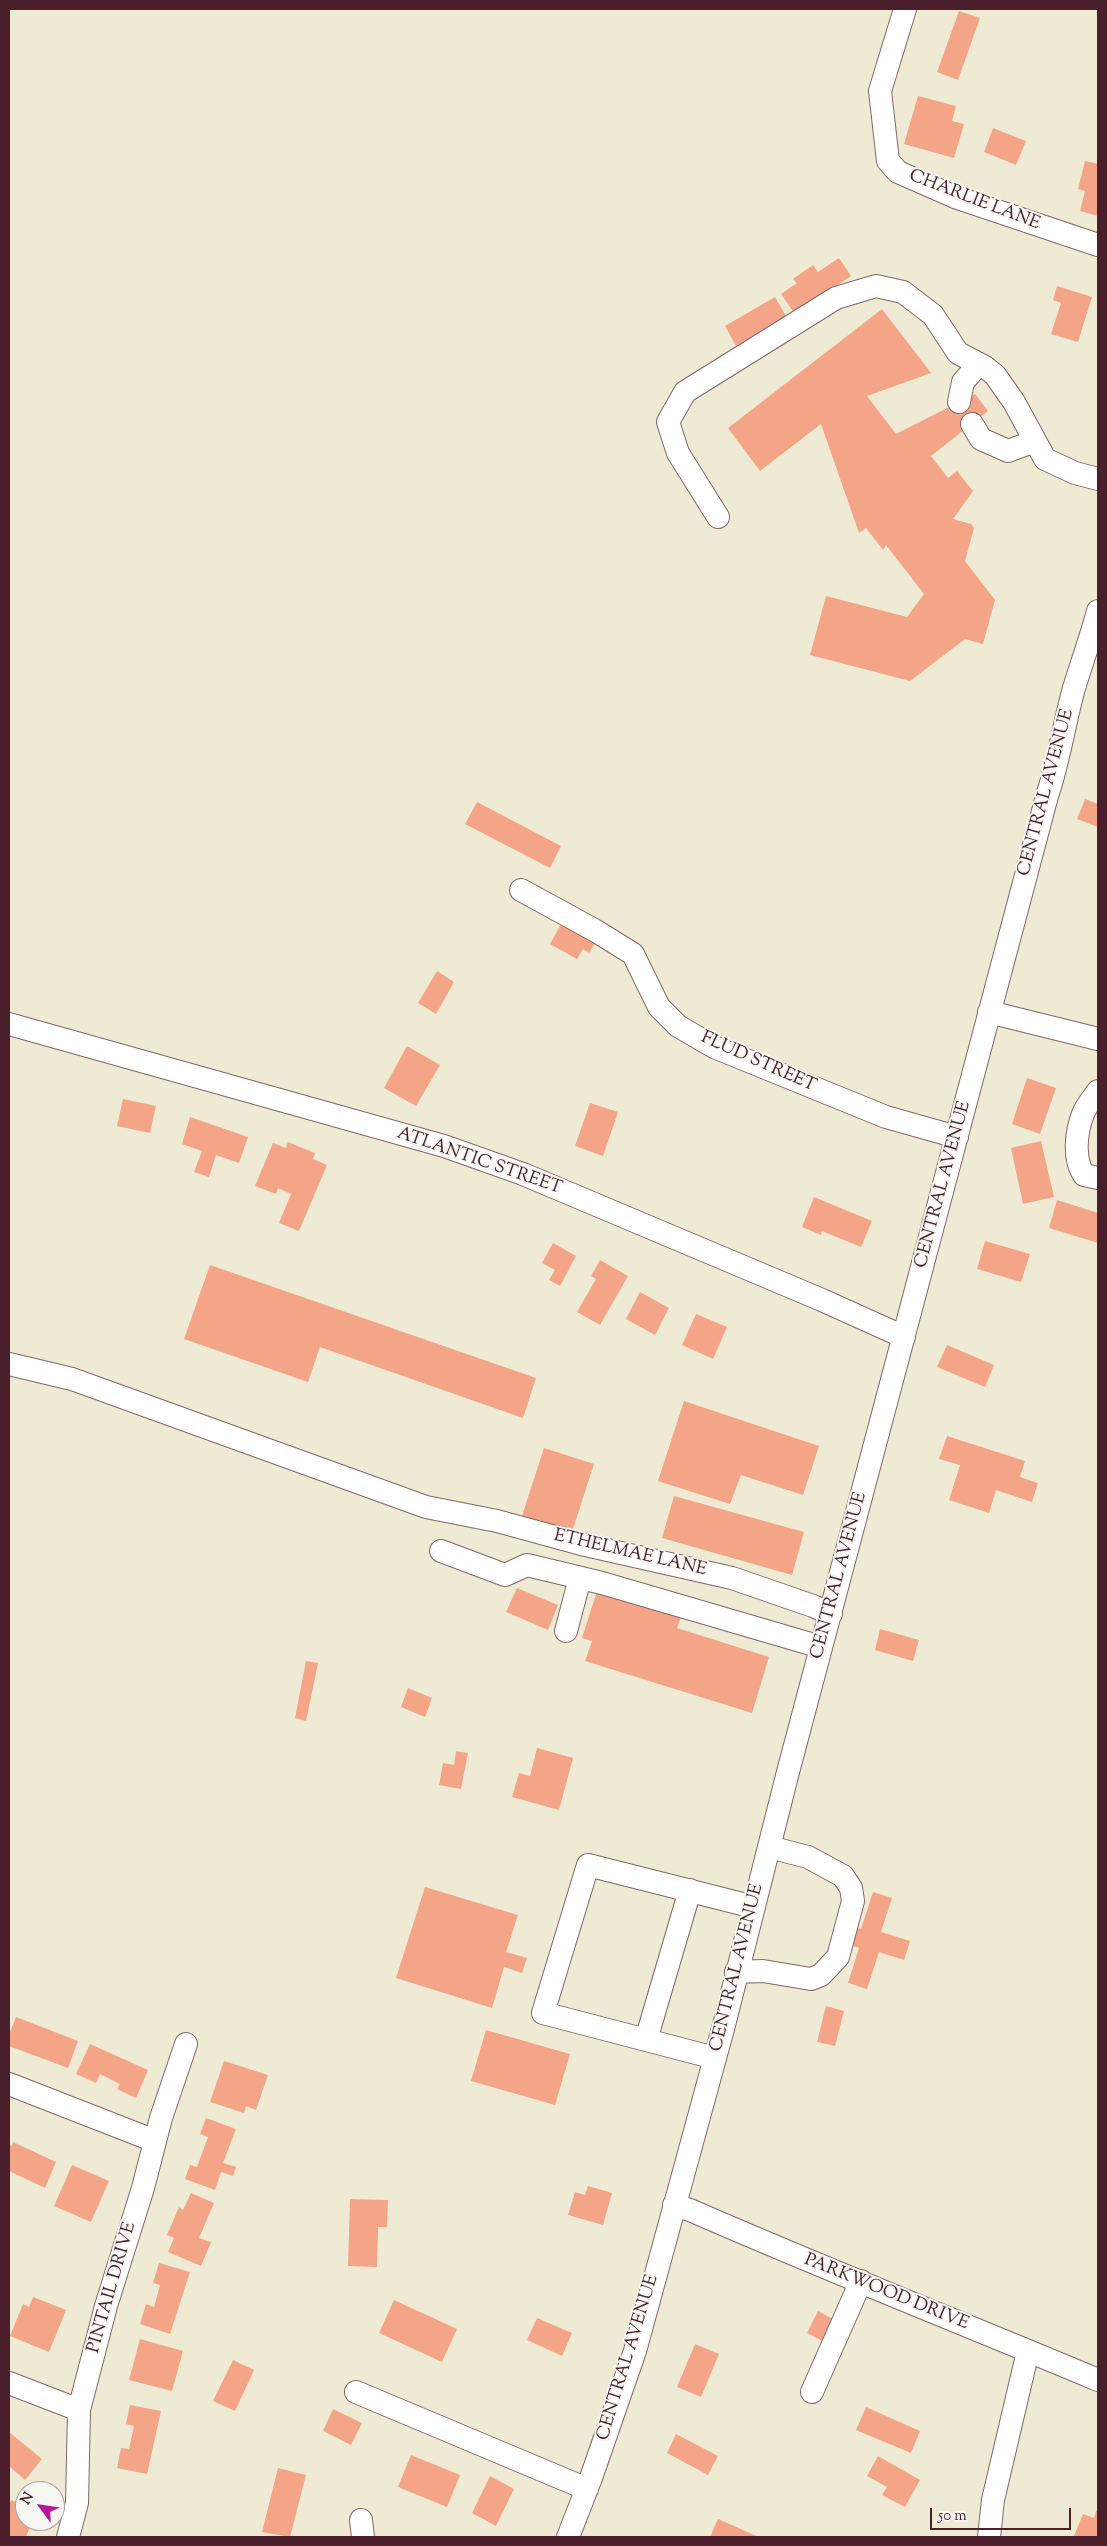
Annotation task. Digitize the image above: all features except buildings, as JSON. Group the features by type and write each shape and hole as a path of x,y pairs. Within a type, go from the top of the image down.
{"street":[{"name":"CHARLIE LANE","path":"905,9 880,91 888,161 898,172 955,197 1098,246"},
{"path":"718,517 678,453 668,422 685,392 836,298 876,286 903,292 933,315 958,353 995,375 1014,402 1045,459 1075,473 1098,479"},
{"path":"959,402 963,382 978,365"},
{"path":"972,424 981,439 1008,451 1035,441"},
{"name":"CENTRAL AVENUE","path":"568,2537 587,2489 634,2351 715,2058 821,1647 989,1012 1058,761 1074,688 1087,656 1098,611"},
{"name":"FLUD STREET","path":"521,890 596,931 632,954 659,1007 678,1026 714,1047 886,1117 957,1137"},
{"path":"989,1012 1098,1039"},
{"name":"ATLANTIC STREET","path":"9,1024 444,1146 523,1174 742,1268 822,1300 904,1337"},
{"path":"1098,1091 1083,1114 1076,1150 1078,1165 1084,1175 1098,1178"},
{"name":"ETHELMAE LANE","path":"9,1364 72,1379 426,1507 496,1521 581,1544 732,1578 831,1614"},
{"path":"441,1552 505,1575 527,1565 580,1578 821,1647"},
{"path":"566,1631 580,1578"},
{"path":"736,1972 763,1971 811,1978 821,1976 838,1958 853,1901 851,1888 843,1876 808,1857 769,1848"},
{"path":"715,2058 543,2013 588,1865 754,1906"},
{"path":"646,2040 690,1890"},
{"name":"PINTAIL DRIVE","path":"68,2537 77,2503 79,2410 106,2306 155,2141 160,2118 186,2044"},
{"path":"9,2084 155,2141"},
{"name":"PARKWOOD DRIVE","path":"674,2205 1098,2380"},
{"path":"812,2392 861,2281"},
{"path":"988,2537 993,2500 1028,2350"},
{"path":"9,2383 79,2410"},
{"path":"356,2392 587,2489"}]}
